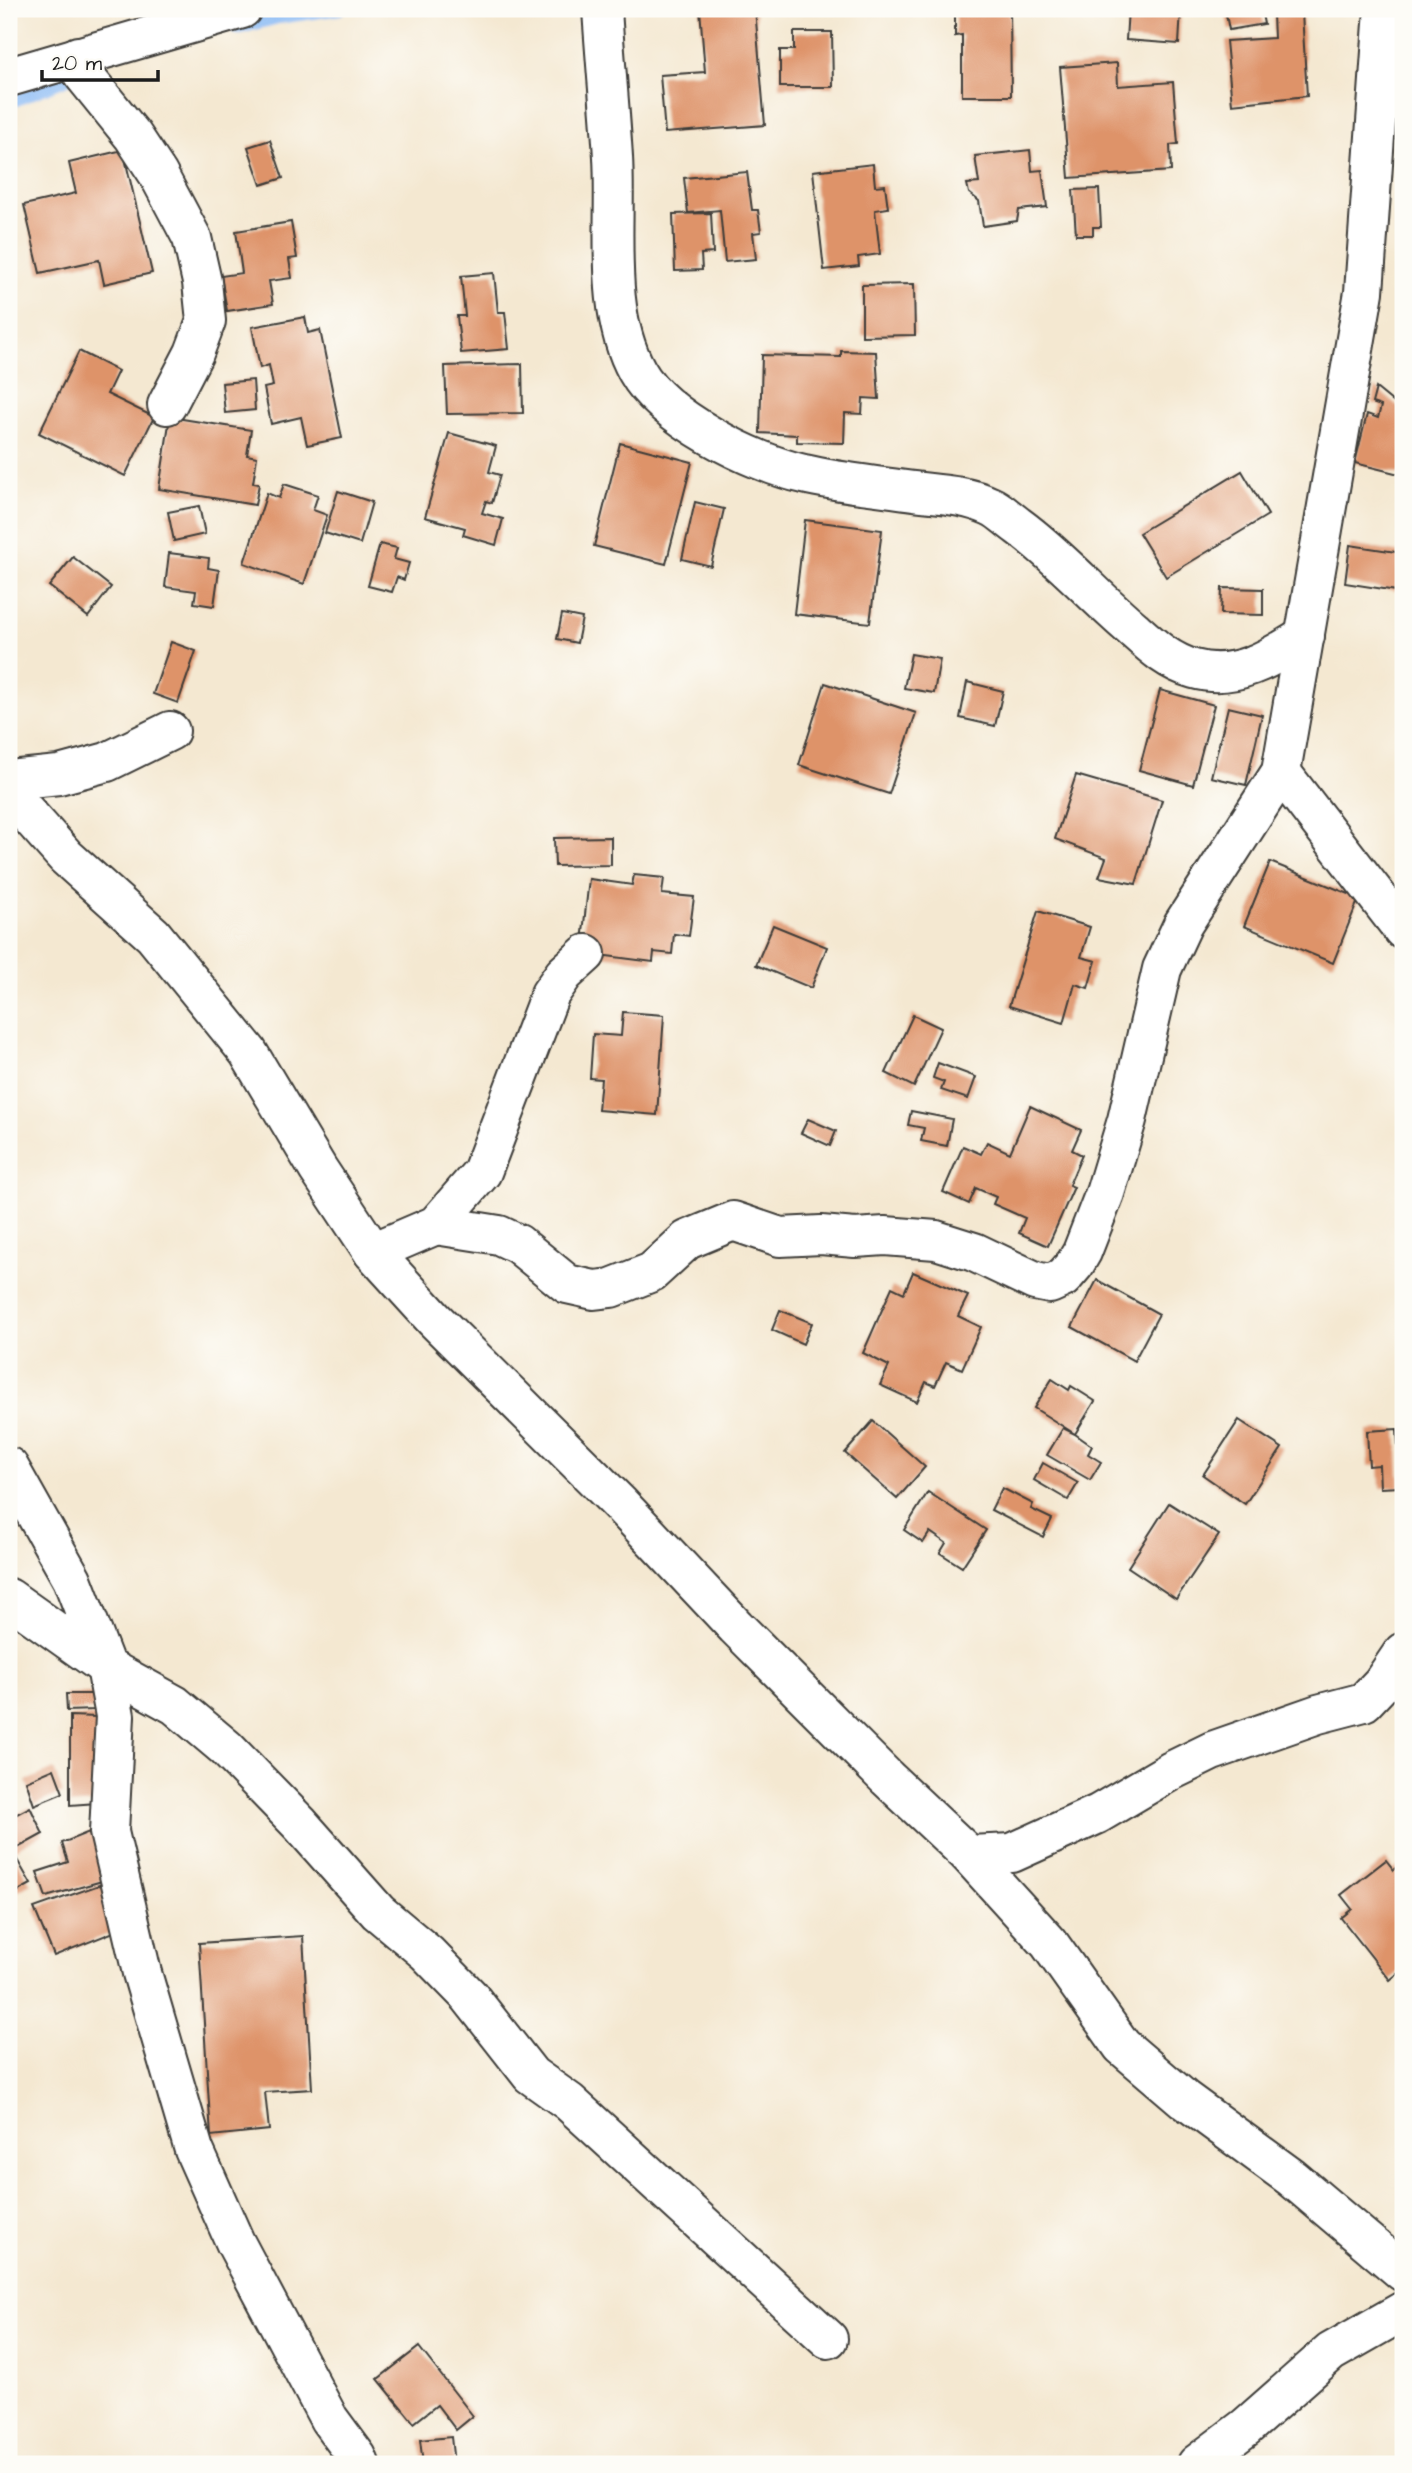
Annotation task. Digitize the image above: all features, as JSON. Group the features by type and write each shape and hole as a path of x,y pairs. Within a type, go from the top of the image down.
{"street":[{"path":"9,77 242,9"},
{"path":"601,9 613,159 617,310 622,334 638,373 661,400 695,427 717,440 751,456 803,474 957,496 992,506 1034,538 1165,657 1195,670 1222,673 1252,666 1305,636"},
{"path":"436,1225 499,1234 518,1244 567,1284 594,1290 611,1288 652,1272 687,1240 733,1221 780,1237 885,1236 936,1240 974,1252 1035,1282 1050,1284 1063,1278 1082,1252 1105,1193 1127,1120 1162,969 1183,924 1281,772 1364,292 1384,9"},
{"path":"78,57 82,73 134,136 158,174 192,238 202,282 206,321 194,353 167,405"},
{"path":"9,780 59,775 107,762 170,731"},
{"path":"1281,772 1403,930"},
{"path":"9,793 66,857 153,935 248,1052 318,1169 373,1252 435,1319 620,1504 746,1637 887,1778 969,1855 1049,1943 1122,2046 1184,2099 1292,2178 1403,2272"},
{"path":"373,1252 436,1225 482,1172 550,994 564,974 586,954"},
{"path":"9,1467 72,1579 106,1667 115,1716 109,1832 142,1973 194,2150 235,2242 329,2419 360,2464"},
{"path":"9,1598 106,1667 175,1705 226,1748 300,1824 378,1912 427,1953 469,1996 531,2075 569,2102 828,2339"},
{"path":"969,1855 1012,1853 1098,1814 1171,1771 1212,1751 1318,1714 1364,1702 1382,1683 1403,1652"},
{"path":"1197,2464 1246,2427 1331,2352 1403,2311"}],"building":[{"path":"700,9 755,9 765,125 665,133 660,75 705,72"},
{"path":"955,9 1010,9 1011,96 962,96 962,35 955,36"},
{"path":"1075,9 1112,9 1112,15 1075,17"},
{"path":"1128,9 1181,9 1179,44 1126,40"},
{"path":"1225,9 1261,9 1264,24 1229,30"},
{"path":"1302,13 1307,96 1232,104 1226,41 1274,38 1273,14"},
{"path":"794,32 832,32 833,87 780,87 780,50 794,50"},
{"path":"1390,51 1403,51 1403,108 1388,107"},
{"path":"1117,63 1118,86 1173,82 1178,144 1170,145 1171,171 1069,178 1060,67"},
{"path":"270,140 283,178 261,185 248,147"},
{"path":"123,150 152,273 104,284 99,260 40,273 24,205 76,193 69,163"},
{"path":"1030,150 1032,171 1042,170 1047,207 1019,210 1017,221 983,226 979,201 969,193 967,184 979,183 975,156"},
{"path":"873,164 875,186 885,185 888,208 875,210 880,254 858,257 859,266 824,270 813,171"},
{"path":"747,172 752,210 758,210 761,232 753,233 756,259 725,262 720,210 688,213 684,178"},
{"path":"1099,189 1101,227 1093,227 1093,235 1076,235 1073,190"},
{"path":"711,213 713,253 701,254 702,270 675,271 673,214"},
{"path":"291,222 297,258 289,259 292,278 269,281 273,304 227,311 221,276 242,273 236,231"},
{"path":"494,273 498,312 505,312 509,349 461,353 457,316 465,316 461,276"},
{"path":"914,284 915,335 862,336 862,285"},
{"path":"305,317 308,333 320,330 342,438 307,445 301,417 271,424 264,388 273,386 269,365 260,368 252,327"},
{"path":"79,351 118,371 107,394 154,417 125,476 39,433"},
{"path":"841,351 876,352 879,399 863,398 862,414 845,413 844,443 797,442 797,435 760,433 762,355 841,357"},
{"path":"522,364 523,413 447,414 445,366"},
{"path":"253,380 255,410 225,413 222,383"},
{"path":"1376,388 1403,407 1403,475 1355,463 1367,414 1378,418 1381,406 1372,403"},
{"path":"170,417 251,430 247,455 257,457 253,483 259,484 255,505 159,489"},
{"path":"449,433 496,446 489,472 500,475 492,503 486,501 482,513 503,519 496,545 463,535 465,528 425,517"},
{"path":"620,443 692,462 666,564 594,546"},
{"path":"1242,471 1268,515 1166,577 1139,533"},
{"path":"284,484 318,495 313,510 327,515 304,584 244,563 267,493 279,498"},
{"path":"338,491 372,502 360,544 325,533"},
{"path":"695,502 724,509 711,566 682,559"},
{"path":"199,506 205,534 174,541 168,512"},
{"path":"805,520 882,530 870,623 794,614"},
{"path":"380,544 397,548 394,559 409,563 404,580 397,577 392,592 368,586"},
{"path":"1350,545 1403,553 1403,592 1345,583"},
{"path":"169,553 209,558 208,568 219,570 214,606 194,603 196,591 165,587"},
{"path":"73,557 111,587 88,617 49,586"},
{"path":"1222,588 1263,589 1263,615 1221,614"},
{"path":"562,614 582,618 577,643 557,639"},
{"path":"171,642 196,651 178,703 153,694"},
{"path":"911,654 940,659 934,693 904,688"},
{"path":"967,682 1003,691 995,726 960,718"},
{"path":"825,683 916,713 889,794 799,765"},
{"path":"1160,690 1214,705 1193,785 1139,770"},
{"path":"1228,707 1262,715 1246,785 1211,777"},
{"path":"1076,775 1162,800 1136,884 1099,877 1106,858 1055,839"},
{"path":"611,837 611,865 555,866 554,838"},
{"path":"1270,862 1359,898 1333,963 1244,926"},
{"path":"634,875 664,878 662,894 694,897 689,936 674,934 672,954 654,952 653,962 599,955 582,942 589,879 632,885"},
{"path":"1038,911 1090,927 1081,957 1096,961 1088,988 1075,984 1064,1023 1009,1006"},
{"path":"773,925 827,947 811,988 756,965"},
{"path":"623,1012 664,1015 657,1115 598,1110 601,1079 590,1078 593,1034 621,1036"},
{"path":"913,1015 941,1028 914,1087 886,1073"},
{"path":"938,1063 976,1077 968,1099 941,1090 944,1082 933,1078"},
{"path":"1030,1106 1081,1130 1072,1150 1082,1155 1069,1185 1074,1187 1048,1246 1019,1233 1025,1218 993,1204 996,1197 976,1188 969,1204 943,1192 963,1146 981,1154 987,1142 1010,1153"},
{"path":"911,1111 952,1119 947,1146 921,1141 924,1128 908,1125"},
{"path":"808,1119 836,1131 830,1146 801,1133"},
{"path":"913,1272 968,1296 958,1316 981,1327 962,1369 946,1362 935,1386 926,1382 917,1402 880,1385 889,1366 863,1353 892,1287 904,1293"},
{"path":"1097,1280 1159,1314 1134,1361 1072,1327"},
{"path":"780,1310 812,1323 803,1344 772,1330"},
{"path":"1052,1379 1069,1390 1071,1386 1095,1401 1075,1434 1034,1408"},
{"path":"1239,1420 1282,1448 1245,1504 1203,1475"},
{"path":"873,1421 925,1467 897,1499 845,1453"},
{"path":"1063,1428 1092,1446 1088,1454 1101,1462 1090,1480 1047,1455"},
{"path":"1397,1429 1400,1487 1380,1488 1379,1465 1369,1466 1367,1431"},
{"path":"1043,1463 1078,1483 1068,1500 1034,1480"},
{"path":"1002,1488 1033,1504 1031,1509 1052,1519 1043,1537 991,1510"},
{"path":"928,1492 986,1530 962,1567 940,1553 946,1543 930,1532 923,1543 904,1530"},
{"path":"1169,1503 1219,1535 1176,1599 1128,1567"},
{"path":"66,1694 95,1694 94,1710 67,1711"},
{"path":"70,1716 97,1717 97,1803 70,1805"},
{"path":"54,1769 63,1793 34,1805 26,1781"},
{"path":"30,1807 43,1834 12,1851 31,1884 9,1896 9,1818"},
{"path":"94,1830 109,1879 46,1897 37,1872 68,1862 62,1843"},
{"path":"1386,1860 1394,1870 1403,1863 1403,1969 1390,1980 1341,1918 1352,1909 1341,1895"},
{"path":"113,1880 124,1928 54,1956 34,1908"},
{"path":"303,1936 312,2089 265,2092 269,2130 211,2136 199,1943"},
{"path":"419,2347 473,2416 456,2430 437,2405 414,2423 378,2379"},
{"path":"451,2437 454,2464 423,2464 420,2440"}],"waterway":[{"path":"237,29 278,18 340,9"},
{"path":"9,103 72,77"}]}
